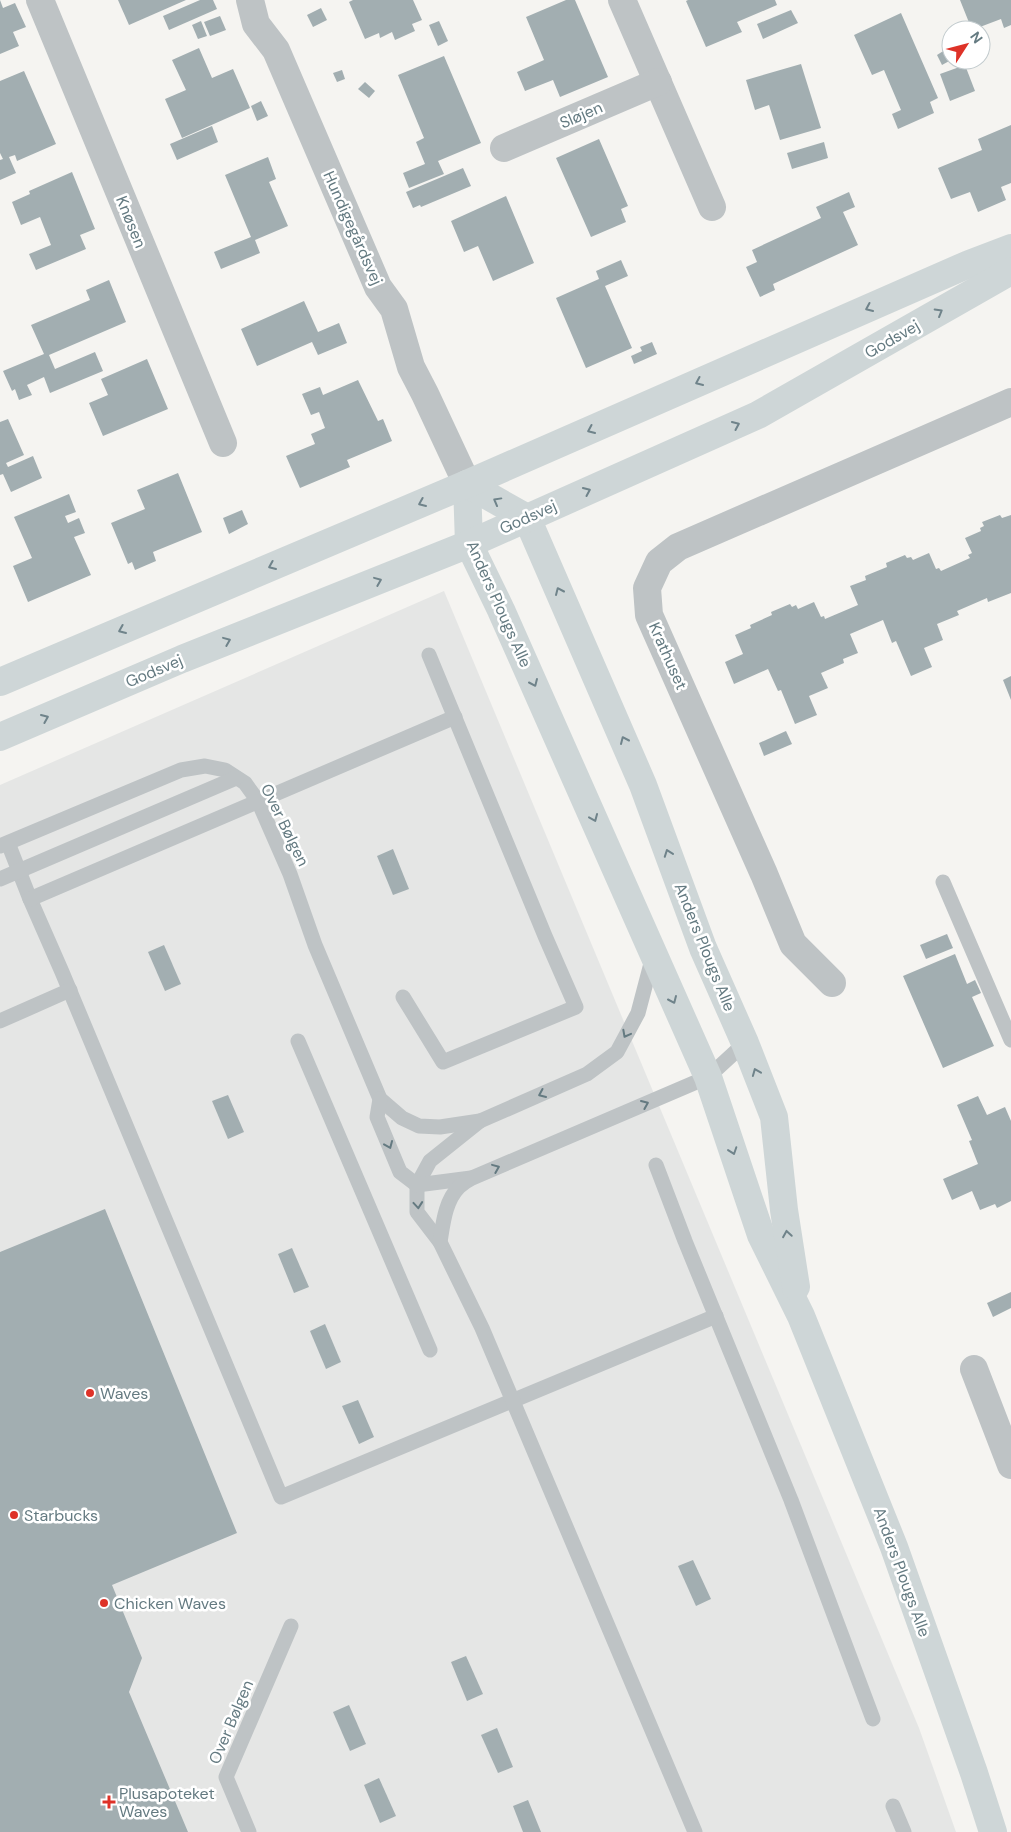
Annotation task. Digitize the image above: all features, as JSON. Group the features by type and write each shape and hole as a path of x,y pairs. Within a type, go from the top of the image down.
{"street":[{"name":"Knøsen","path":"40,0 222,443"},
{"name":"Hundigegårdsvej","path":"250,0 256,24 276,50 378,286 394,309 410,367 425,394 467,484"},
{"path":"622,0 712,207"},
{"name":"Sløjen","path":"504,148 658,82"},
{"path":"0,682 467,484 969,264 1011,248"},
{"name":"Godsvej","path":"0,737 182,659 469,544 758,415 1011,271"},
{"name":"Krathuset","path":"832,983 793,944 649,615 647,588 659,562 678,547 1011,402"},
{"path":"467,484 527,518"},
{"name":"Anders Plougs Alle","path":"467,484 469,544 554,728 708,1077 762,1235 801,1316 894,1548 993,1832"},
{"name":"Anders Plougs Alle","path":"527,518 643,785 703,948 774,1117 784,1210 801,1316"},
{"path":"974,1369 1011,1465"}],"lane":[{"path":"403,997 443,1062 576,1007 537,918 429,655"},
{"path":"30,898 455,717"},
{"name":"Over Bølgen","path":"4,844 181,770 205,766 225,770 244,783 258,801 290,874 315,945 380,1099"},
{"path":"0,879 236,778"},
{"path":"4,844 19,870 70,990 281,1497 716,1316"},
{"path":"943,882 1011,1040"},
{"path":"653,955 638,1013 617,1052 587,1074 480,1122 430,1161 417,1185 417,1212 440,1242 482,1328 695,1832"},
{"path":"0,1021 70,990"},
{"path":"298,1042 430,1350"},
{"path":"440,1242 450,1200 459,1186 472,1178 708,1077 744,1044"},
{"path":"380,1099 402,1118 419,1126 440,1127 480,1122"},
{"path":"380,1099 377,1117 400,1172 417,1185 472,1178"},
{"path":"656,1165 791,1500 873,1719"},
{"name":"Over Bølgen","path":"249,1832 226,1776 291,1626"},
{"path":"893,1806 904,1832"}],"shaded area":[{"path":"444,591 919,1728 956,1832 0,1832 0,785"}],"building":[{"path":"0,0 3,8 15,3 26,27 13,32 19,46 0,54"},
{"path":"118,0 186,0 129,25"},
{"path":"200,0 213,0 217,9 169,30 163,16"},
{"path":"353,0 413,0 422,20 412,24 415,31 395,40 392,32 380,38 379,33 365,39 349,2"},
{"path":"566,0 575,0 608,77 560,97 553,80 525,91 517,72 544,60 526,17"},
{"path":"775,0 777,5 737,22 742,32 706,47 686,1"},
{"path":"960,0 1011,0 1011,25 1004,28 1001,19 991,23 991,20 968,20"},
{"path":"321,8 327,20 313,27 307,15"},
{"path":"791,10 798,23 763,39 757,24"},
{"path":"901,13 938,98 930,102 934,113 898,129 892,114 901,110 884,70 872,75 854,35"},
{"path":"220,16 226,30 210,36 204,22"},
{"path":"201,21 207,36 198,39 192,25"},
{"path":"439,21 448,41 438,46 429,25"},
{"path":"199,48 212,78 233,69 250,108 182,138 165,99 186,90 172,60"},
{"path":"941,52 941,63 937,55"},
{"path":"444,56 481,143 438,161 444,174 409,188 403,173 425,164 416,142 424,138 398,75"},
{"path":"801,64 821,128 780,140 769,105 755,110 746,80"},
{"path":"342,70 345,79 337,82 333,73"},
{"path":"951,70 967,70 975,91 950,101 940,74"},
{"path":"24,71 56,144 17,161 15,155 9,157 16,173 0,180 0,160 3,159 0,153 0,81"},
{"path":"365,82 375,91 369,98 358,89"},
{"path":"261,101 268,116 257,121 251,106"},
{"path":"1011,125 1011,183 1001,187 1006,200 978,212 970,192 951,199 938,168 982,150 978,139"},
{"path":"212,126 218,142 177,160 170,144"},
{"path":"599,139 628,206 621,209 626,222 591,237 556,158"},
{"path":"824,142 828,158 792,169 787,153"},
{"path":"268,157 276,179 269,182 288,226 255,240 260,253 221,269 214,252 251,237 225,175"},
{"path":"463,168 471,186 421,207 420,205 413,208 406,192"},
{"path":"72,172 95,229 80,235 86,249 36,270 29,254 51,245 40,217 21,225 12,202 30,194 29,191"},
{"path":"849,192 855,207 843,212 858,245 773,284 775,290 760,297 746,267 757,262 752,250 821,218 816,207"},
{"path":"506,196 534,263 493,281 478,246 464,252 451,221"},
{"path":"621,260 628,276 605,286 632,348 586,368 556,298 599,279 596,271"},
{"path":"109,280 126,322 49,355 55,369 95,352 103,371 50,393 44,377 27,385 32,395 19,400 15,389 12,391 3,371 44,354 31,325 90,300 86,290"},
{"path":"304,301 318,332 339,323 347,343 318,355 312,342 257,366 241,329"},
{"path":"652,342 657,354 634,364 631,356 642,351 640,347"},
{"path":"147,359 168,409 103,436 89,403 108,395 101,379"},
{"path":"358,380 378,421 383,419 392,441 347,460 350,467 300,488 286,456 315,444 311,434 325,428 319,412 311,415 302,394 320,387 323,395"},
{"path":"8,419 24,455 6,463 8,467 33,456 42,478 11,492 3,474 0,475 0,422"},
{"path":"178,473 202,532 153,552 156,561 135,570 132,562 128,564 111,523 145,509 137,490"},
{"path":"69,494 76,512 65,516 68,523 79,518 85,533 74,537 91,575 28,602 13,566 32,558 14,517"},
{"path":"242,510 248,524 229,534 223,518"},
{"path":"1000,515 1002,518 1011,515 1011,593 988,602 987,598 957,611 959,615 937,624 943,640 924,648 932,667 911,676 896,641 892,643 883,620 850,634 858,653 843,659 844,663 821,673 828,688 809,696 817,715 795,724 781,690 778,691 768,669 734,684 725,662 743,654 735,635 751,628 750,625 772,615 771,612 790,604 792,607 796,605 798,609 814,602 821,617 824,616 825,619 858,605 850,586 866,580 865,576 887,567 886,563 905,555 913,560 929,553 936,569 939,568 941,571 970,558 968,555 972,553 965,538 981,531 980,528 984,526 982,522"},
{"path":"1011,676 1011,700 1003,680"},
{"path":"786,731 792,744 764,756 759,743"},
{"path":"393,849 409,889 393,895 377,856"},
{"path":"947,934 953,948 926,959 920,945"},
{"path":"164,945 181,984 165,991 148,952"},
{"path":"955,954 967,984 975,980 981,993 972,997 994,1046 943,1068 903,976"},
{"path":"228,1095 244,1132 228,1139 212,1101"},
{"path":"978,1096 987,1115 1005,1107 1011,1121 1011,1201 997,1208 995,1204 980,1210 972,1191 952,1200 943,1179 978,1164 969,1141 972,1140 957,1105"},
{"name":"Waves","path":"105,1209 237,1533 112,1585 142,1658 129,1692 188,1832 0,1832 0,1252"},
{"path":"292,1248 309,1287 294,1293 278,1254"},
{"path":"1011,1292 1011,1308 993,1317 987,1303"},
{"path":"325,1324 341,1362 326,1369 310,1331"},
{"path":"358,1400 374,1437 359,1444 342,1406"},
{"path":"693,1560 711,1599 696,1606 678,1566"},
{"path":"466,1656 483,1694 467,1701 451,1662"},
{"path":"349,1705 366,1744 350,1751 333,1712"},
{"path":"497,1728 513,1767 498,1773 481,1735"},
{"path":"379,1778 396,1816 380,1823 364,1785"},
{"path":"528,1800 541,1832 523,1832 513,1806"}],"place":[{"name":"Waves","path":"90,1393"},
{"name":"Starbucks","path":"14,1515"},
{"name":"Chicken Waves","path":"104,1603"},
{"name":"Plusapoteket Waves","path":"109,1802"}]}
